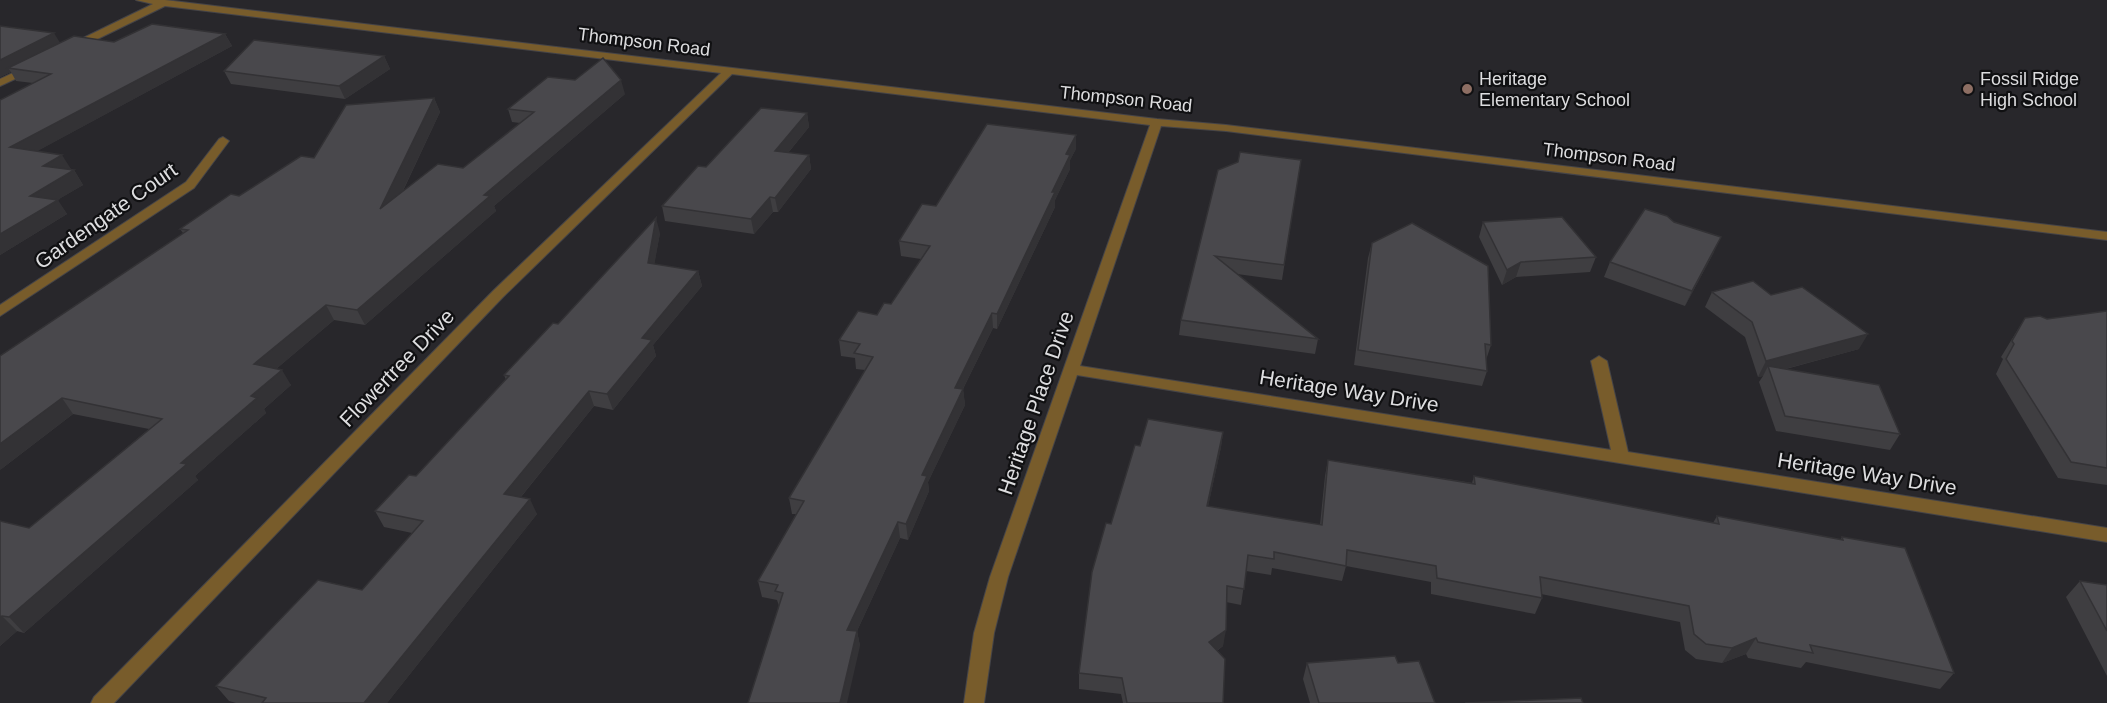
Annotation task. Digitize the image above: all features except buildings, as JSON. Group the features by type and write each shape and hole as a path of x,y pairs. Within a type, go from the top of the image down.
{"street":[{"name":"Thompson Road","path":"141,0 1157,122 1237,129 2107,236"},
{"path":"62,52 163,3"},
{"path":"0,82 41,62"},
{"name":"Flowertree Drive","path":"101,703 498,294 730,70"},
{"name":"Heritage Place Drive","path":"974,703 984,633 999,576 1157,122"},
{"name":"Gardengate Court","path":"0,312 190,185 223,141"},
{"path":"1599,360 1621,457"},
{"name":"Heritage Way Drive","path":"1070,369 2107,535"}],"place":[{"name":"Heritage Elementary School","path":"1467,89"},
{"name":"Fossil Ridge High School","path":"1968,89"}]}
